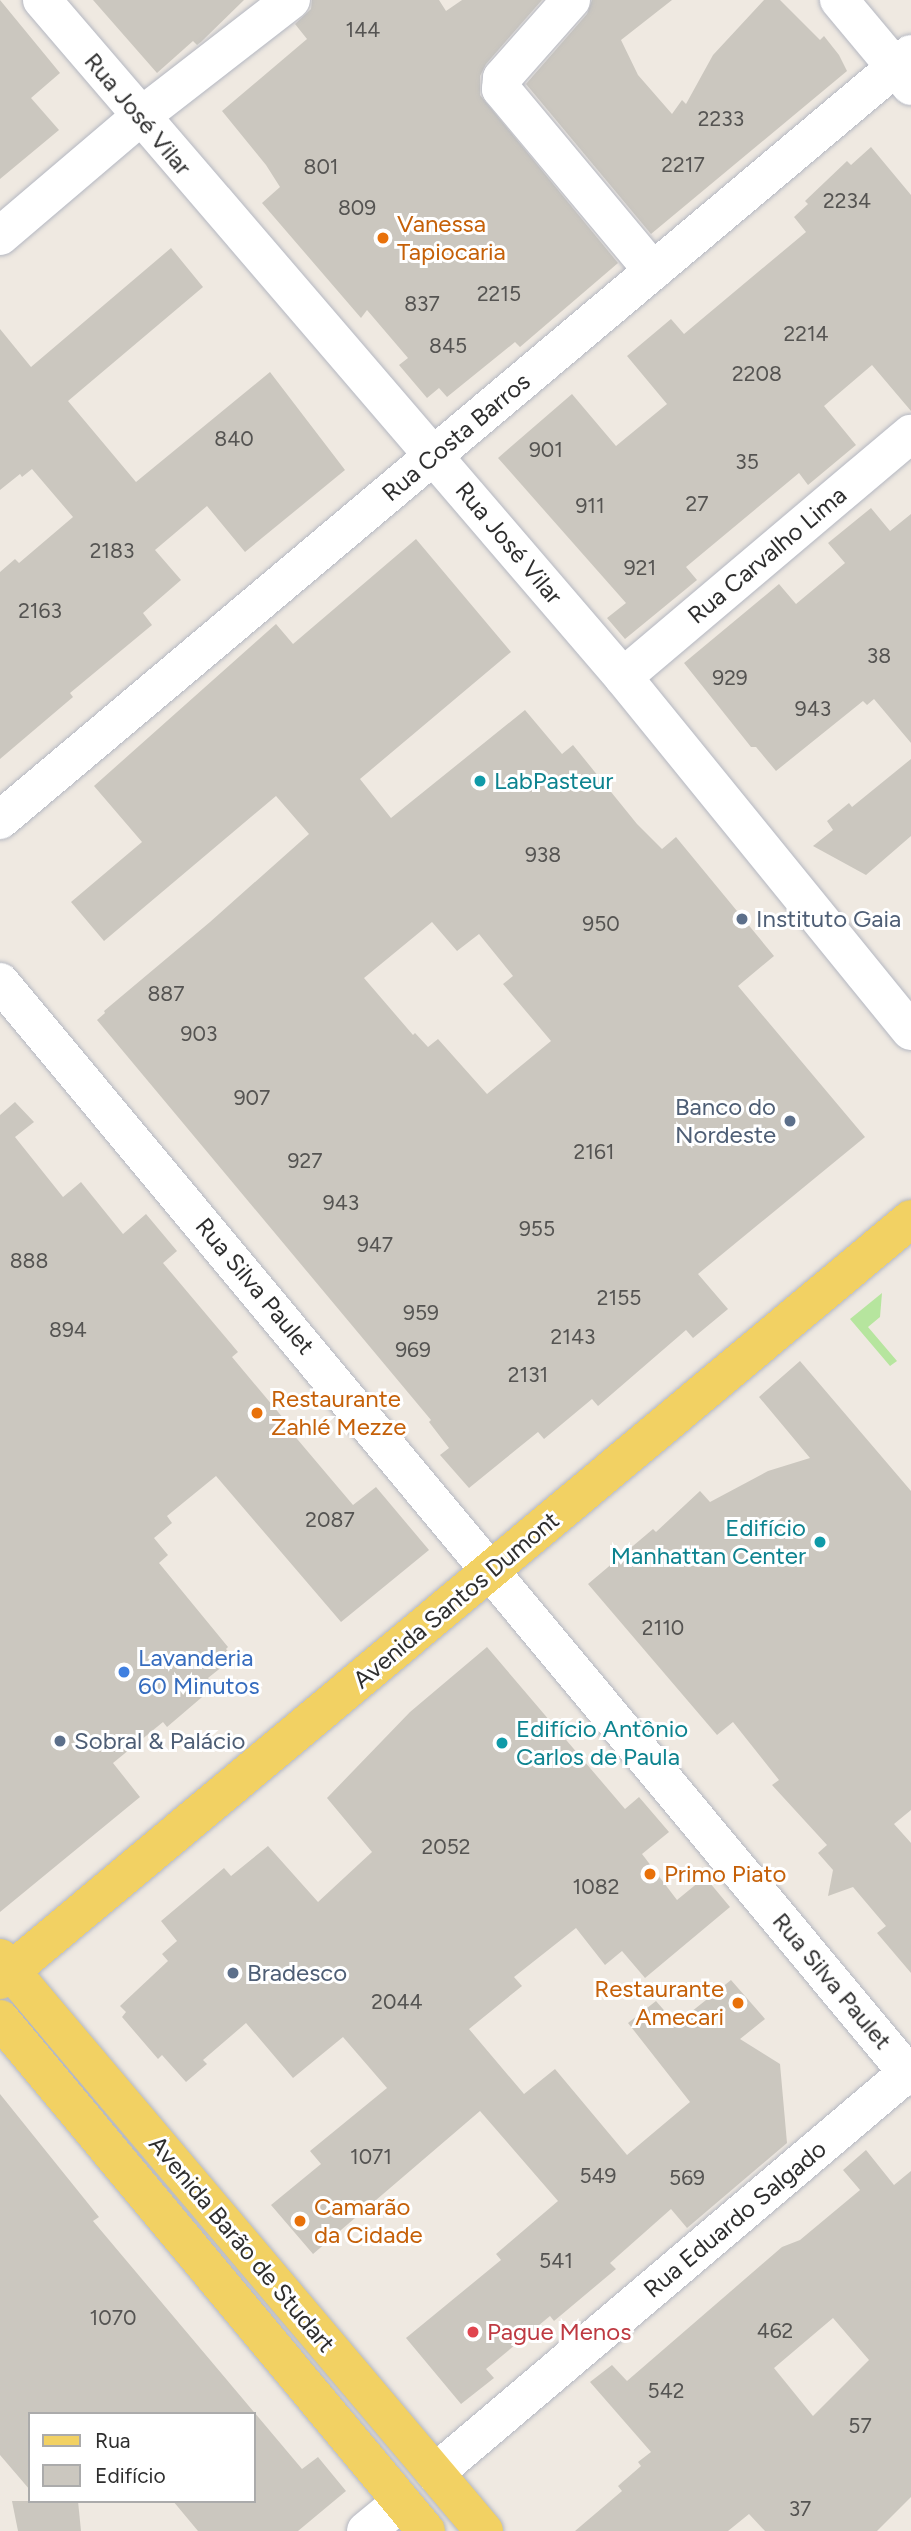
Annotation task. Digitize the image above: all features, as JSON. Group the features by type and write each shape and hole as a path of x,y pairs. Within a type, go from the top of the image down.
{"main road":[{"name":"Avenida Santos Dumont","path":"4,1970 491,1571 911,1219"},
{"name":"Avenida Barão de Studart","path":"4,1970 484,2531"},
{"name":"Avenida Barão de Studart","path":"0,2019 426,2531"}],"street":[{"name":"Rua José Vilar","path":"42,0 139,117 434,455 623,677 911,1031"},
{"path":"0,236 139,117 291,0"},
{"path":"570,0 502,78 501,89 653,271"},
{"path":"839,0 906,69"},
{"name":"Rua Costa Barros","path":"0,820 653,271 906,69"},
{"name":"Rua Carvalho Lima","path":"623,677 911,434"},
{"name":"Rua Silva Paulet","path":"0,982 909,2075"},
{"name":"Rua Eduardo Salgado","path":"435,2473 909,2075"},
{"path":"366,2531 401,2502"}],"green space":[{"path":"882,1293 880,1317 868,1327 897,1361 890,1366 850,1319"}],"building":[{"path":"0,0 60,73 31,98 59,130 0,179"},
{"path":"93,0 244,0 201,42 197,45 193,41 157,73"},
{"path":"312,0 439,0 446,11 462,0 542,0 486,64 480,76 480,95 618,263 520,347 515,342 447,397 439,388 427,398 399,365 408,358 367,310 361,318 262,203 280,187 266,165 222,111 307,39 295,24 311,9"},
{"path":"592,0 672,0 621,40 638,75 672,114 682,100 686,104 713,55 764,0 780,0 820,40 824,36 839,55 847,71 651,234 526,84 587,14"},
{"path":"871,147 911,195 911,411 872,365 824,406 856,445 808,485 799,473 686,567 697,580 625,639 607,618 626,603 498,458 572,394 616,446 667,404 627,356 671,319 684,334 806,232 794,217 808,204 805,201 847,161 851,165"},
{"path":"171,248 203,287 68,401 136,482 270,372 345,470 245,552 207,506 155,550 181,580 143,613 152,625 70,693 73,697 0,759 0,572 15,559 19,563 73,517 32,469 22,477 20,474 0,490 0,329 31,367"},
{"path":"871,508 890,531 911,514 911,743 874,699 867,705 863,701 776,771 756,747 751,747 684,663 779,584 796,604 845,563 828,543"},
{"path":"416,539 511,652 360,779 391,818 525,710 562,754 573,745 637,824 662,849 676,837 774,956 738,986 865,1137 698,1274 728,1309 693,1338 686,1330 598,1406 592,1399 544,1439 538,1432 469,1488 440,1455 449,1448 429,1422 431,1420 97,1020 104,1011 309,834 276,796 104,941 71,902 142,842 94,786 276,624 293,644","holes":["432,922 457,951 479,934 513,976 503,984 551,1041 487,1094 438,1039 428,1047 415,1033 413,1035 364,978"]},
{"path":"911,759 911,836 866,875 813,846 833,830 827,821 849,803 852,807"},
{"path":"15,1102 34,1122 15,1137 63,1197 81,1182 123,1234 146,1214 177,1251 163,1263 238,1352 232,1357 289,1425 287,1427 353,1505 376,1487 429,1550 341,1622 216,1476 167,1516 172,1523 154,1538 168,1555 159,1563 228,1647 226,1649 233,1658 208,1678 215,1686 167,1727 163,1722 113,1763 140,1797 0,1912 0,1115"},
{"path":"800,1361 911,1491 911,1810 894,1824 911,1843 911,1973 877,1933 886,1926 853,1887 828,1896 833,1870 818,1853 827,1845 772,1785 779,1780 733,1722 717,1735 588,1584 653,1529 656,1532 700,1491 710,1502 768,1471 810,1458 759,1397"},
{"path":"487,1647 625,1809 639,1797 669,1832 642,1854 677,1900 705,1877 730,1907 645,1978 622,1951 605,1965 576,1928 514,1977 522,1986 469,2029 524,2094 555,2069 627,2155 690,2102 628,2023 656,2001 676,2024 731,1980 765,2019 740,2039 780,2064 787,2143 687,2228 671,2209 610,2263 616,2269 554,2321 550,2316 486,2369 494,2378 461,2404 406,2338 501,2260 496,2254 558,2201 480,2111 313,2254 271,2205 321,2164 310,2151 387,2088 343,2037 293,2078 246,2023 203,2060 207,2064 186,2082 162,2055 158,2059 122,2017 126,2012 120,2006 168,1961 162,1954 177,1941 161,1921 224,1868 231,1876 268,1846 318,1902 372,1852 327,1798 410,1712"},
{"path":"0,2094 99,2217 93,2221 254,2412 28,2412 28,2488 0,2455"},
{"path":"866,2150 894,2185 911,2171 911,2497 877,2531 765,2531 749,2514 728,2531 575,2531 622,2491 618,2486 641,2466 638,2462 651,2452 590,2382 612,2365 627,2381 782,2247 800,2240 860,2190 843,2170","holes":["833,2318 869,2360 813,2416 774,2368"]},
{"path":"256,2414 302,2469 318,2457 346,2491 298,2531 198,2531 175,2503 256,2503"},
{"path":"12,2501 78,2503 81,2531 18,2531"}],"place":[{"name":"Vanessa Tapiocaria","path":"383,238"},
{"name":"LabPasteur","path":"480,781"},
{"name":"Instituto Gaia","path":"742,919"},
{"name":"Banco do Nordeste","path":"790,1121"},
{"name":"Restaurante Zahlé Mezze","path":"257,1413"},
{"name":"Edifício Manhattan Center","path":"820,1542"},
{"name":"Lavanderia 60 Minutos","path":"124,1672"},
{"name":"Sobral & Palácio","path":"60,1741"},
{"name":"Edifício Antônio Carlos de Paula","path":"502,1743"},
{"name":"Primo Piato","path":"650,1874"},
{"name":"Bradesco","path":"233,1973"},
{"name":"Restaurante Amecari","path":"738,2003"},
{"name":"Camarão da Cidade","path":"300,2221"},
{"name":"Pague Menos","path":"473,2332"}]}
